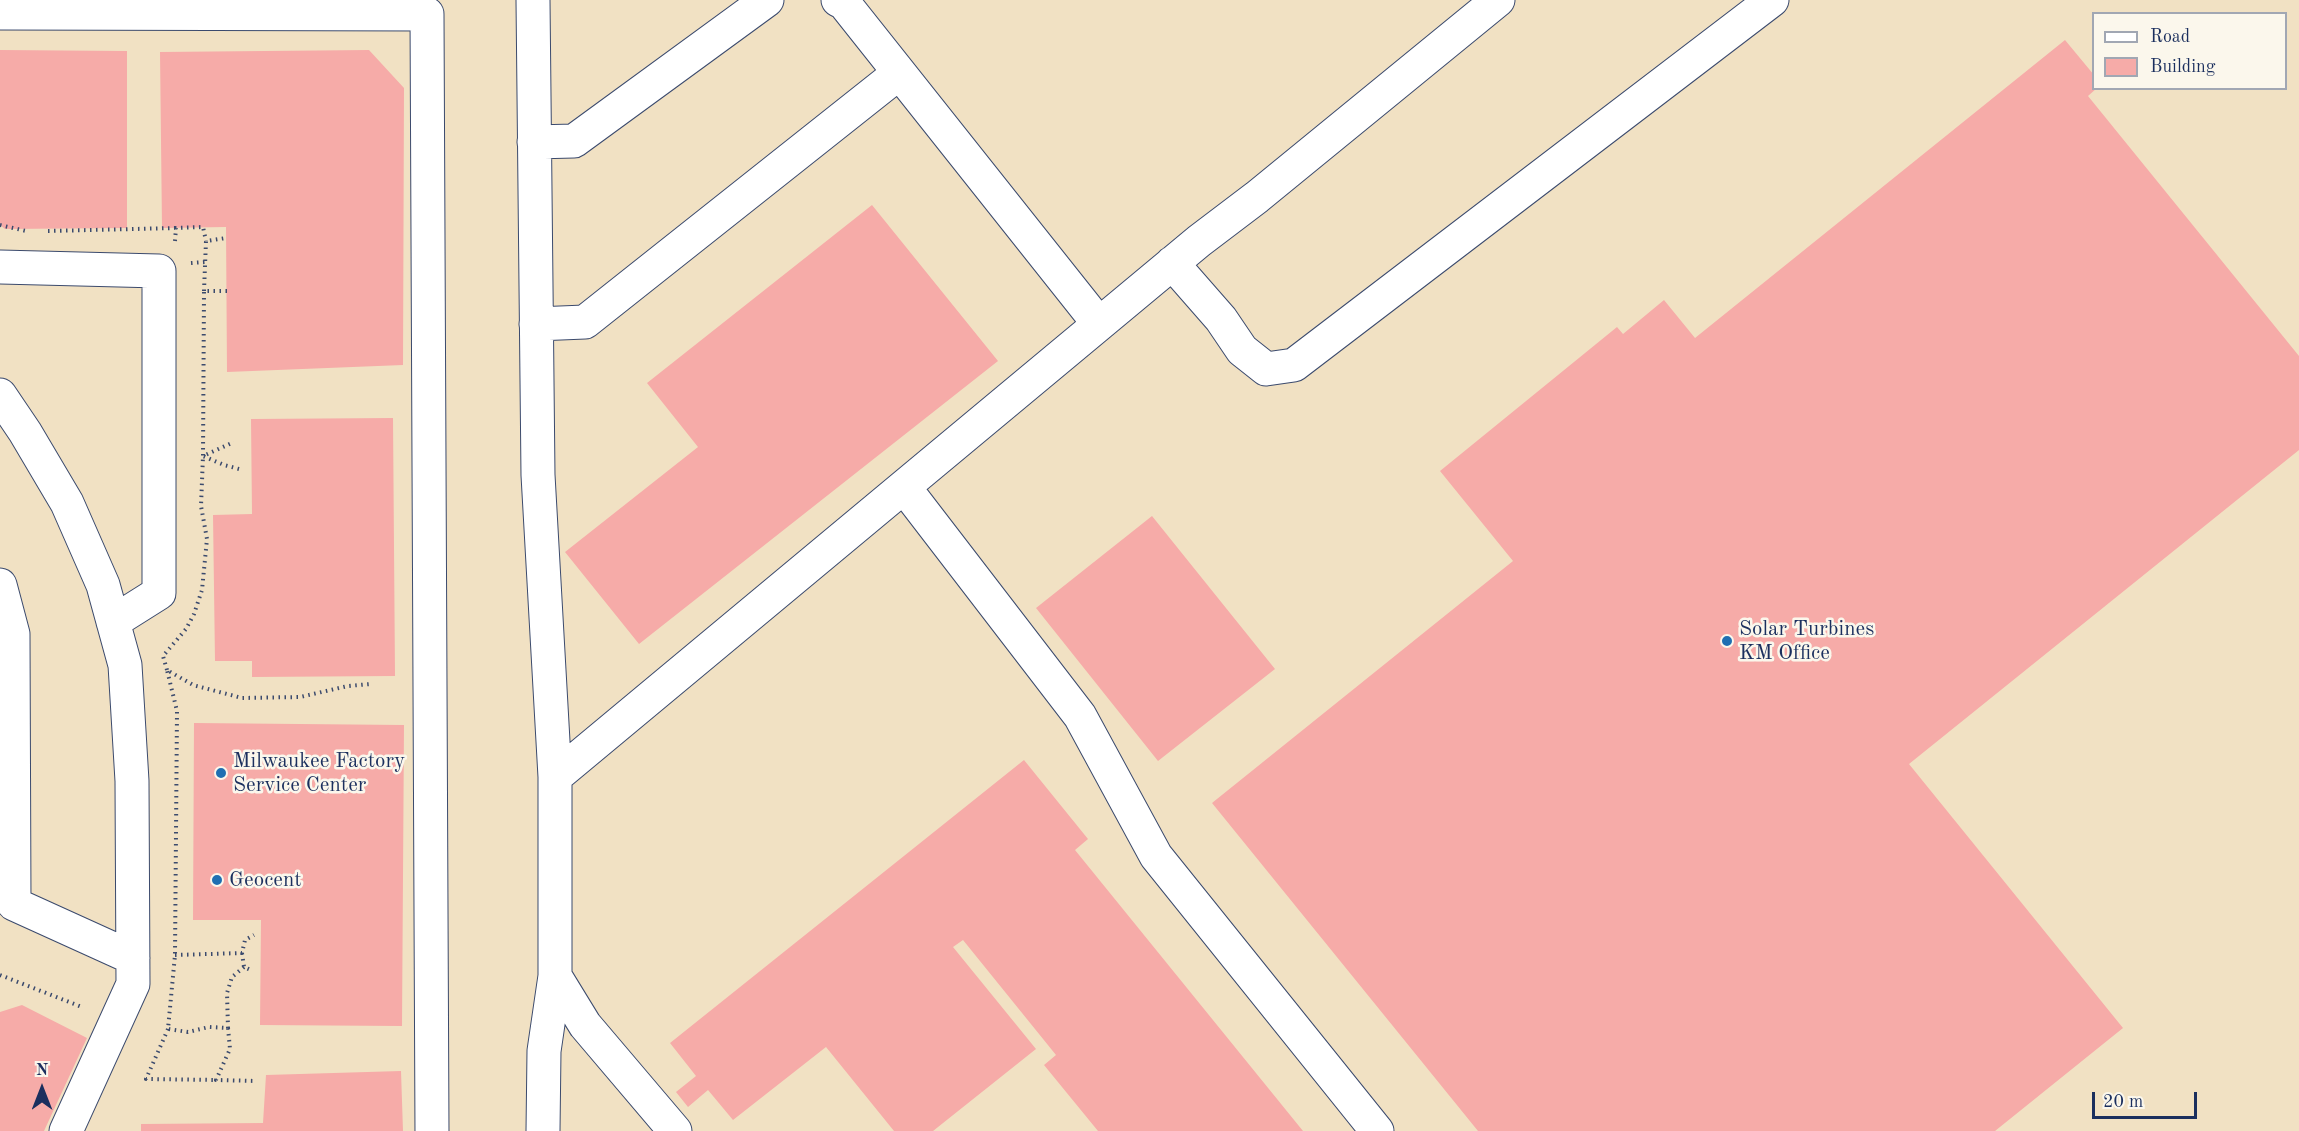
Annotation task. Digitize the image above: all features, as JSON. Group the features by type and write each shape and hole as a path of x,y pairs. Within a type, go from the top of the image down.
{"lane":[{"path":"533,0 538,475 555,777 555,976 544,1051 543,1131"},
{"path":"534,142 574,141 767,0"},
{"path":"838,0 844,3 1099,324"},
{"path":"555,777 1172,263 1266,190 1498,0"},
{"path":"1172,263 1221,319 1242,350 1266,369 1294,365 1772,0"},
{"path":"0,13 427,14 432,1131"},
{"path":"536,324 585,322 899,73"},
{"path":"0,267 159,271 159,593 113,622"},
{"path":"0,394 68,503 103,585 125,665 132,781 133,984 66,1131"},
{"path":"904,487 1080,716 1155,856 1377,1131"},
{"path":"0,585 4,594 13,644 14,904 133,958"},
{"path":"555,976 585,1025 675,1131"}],"path":[{"path":"0,225 28,231"},
{"path":"203,227 206,241 201,506 207,539 202,590 194,614 186,629 164,656 177,711 175,955 168,1029 146,1079 256,1081"},
{"path":"39,231 176,228"},
{"path":"206,241 226,238"},
{"path":"204,291 227,291"},
{"path":"203,456 234,442"},
{"path":"203,456 243,470"},
{"path":"167,670 193,685 242,698 300,697 348,686 371,684"},
{"path":"244,967 242,953 245,940 254,935"},
{"path":"175,955 242,953"},
{"path":"244,967 253,971"},
{"path":"216,1080 230,1049 227,993 232,977 244,967"},
{"path":"0,975 82,1007"},
{"path":"168,1029 188,1032 210,1027 228,1028"}],"building":[{"path":"2065,40 2092,73 2092,90 2095,90 2088,96 2299,356 2299,450 1909,764 2123,1028 1995,1131 1478,1131 1212,803 1513,561 1440,471 1617,327 1623,334 1664,300 1695,338"},
{"path":"0,50 127,51 127,228 5,229 0,225"},
{"path":"369,50 404,88 403,365 227,372 226,227 162,228 160,52"},
{"path":"872,205 998,361 639,644 565,552 698,447 647,383"},
{"path":"393,418 395,676 252,677 252,661 215,661 213,515 252,514 251,419"},
{"path":"1152,516 1275,669 1158,761 1036,608"},
{"path":"194,723 404,725 402,1026 260,1025 261,920 193,920"},
{"path":"1024,760 1088,839 1075,850 1303,1131 1098,1131 1044,1065 1056,1055 963,940 953,947 1036,1049 933,1131 894,1131 826,1047 733,1120 708,1090 688,1107 676,1092 696,1076 670,1043"},
{"path":"22,1005 87,1038 44,1131 0,1131 0,1012"},
{"path":"401,1071 403,1131 141,1131 141,1124 263,1123 266,1075"}],"place":[{"name":"Solar Turbines KM Office","path":"1727,641"},
{"name":"Milwaukee Factory Service Center","path":"221,773"},
{"name":"Geocent","path":"217,880"}]}
